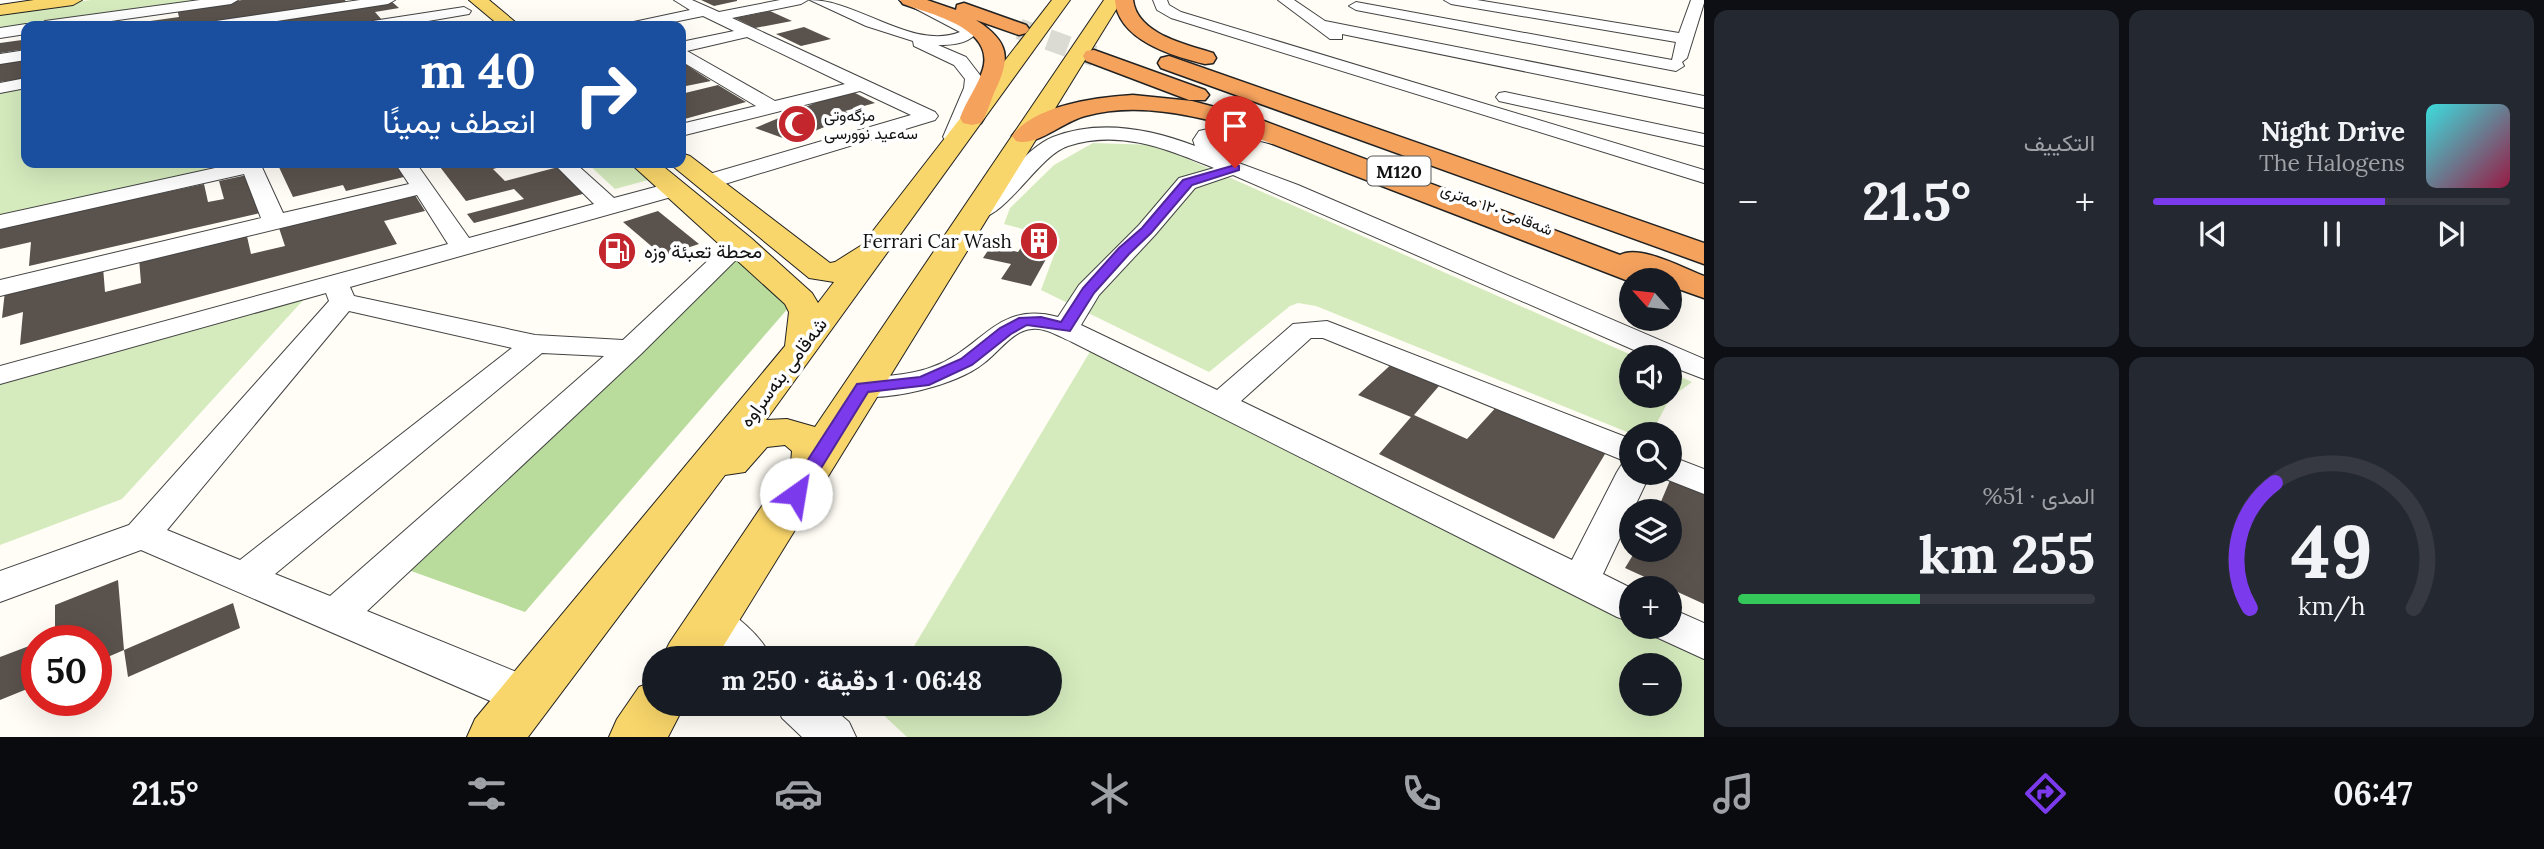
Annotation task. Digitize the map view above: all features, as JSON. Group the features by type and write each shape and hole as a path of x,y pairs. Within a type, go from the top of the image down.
{"highway":[{"path":"907,0 977,28 995,49 994,70 972,118"},
{"path":"939,0 1037,14"},
{"path":"989,0 1037,14"},
{"path":"1124,0 1123,9 1132,22 1152,36 1177,48 1510,159"},
{"name":"شەقامی ١٢٠ مەتری","path":"1704,254 1099,48 1704,288"},
{"path":"1026,136 1050,119 1084,108 1123,103 1167,105 1222,115 1625,268"},
{"path":"1682,290 1704,299"}],"main road":[{"path":"0,4 30,0"},
{"path":"0,10 73,0"},
{"path":"696,646 1113,0"},
{"path":"464,4 478,21"},
{"path":"464,4 500,21"},
{"name":"شەقامی بنەسراوە","path":"495,737 651,543 803,347 972,118 1037,14"},
{"path":"657,168 707,182 824,273"},
{"path":"677,175 740,244 800,300 806,312 803,347"},
{"path":"789,289 813,286 824,273 845,270 880,243"},
{"path":"651,543 755,437 778,432 800,436 809,443 813,452 810,473"},
{"path":"637,737 651,716"}],"street":[{"path":"120,21 231,0"},
{"path":"249,21 388,0"},
{"path":"394,0 415,21"},
{"path":"681,0 928,116 707,182"},
{"path":"666,21 801,0"},
{"path":"817,0 914,37 932,41 954,40 968,33 964,27 907,0"},
{"path":"1160,0 1162,7 1177,15 1358,63 1704,140"},
{"path":"1284,0 1321,25 1704,102"},
{"path":"1451,0 1684,39"},
{"path":"1666,95 1693,2"},
{"path":"1356,32 1356,3 1676,66"},
{"path":"422,21 464,4"},
{"path":"869,20 960,61 971,72 973,89 949,148"},
{"path":"0,33 21,30"},
{"path":"686,46 749,32"},
{"path":"0,59 21,56"},
{"path":"686,57 772,107"},
{"path":"1358,63 1704,177"},
{"path":"0,88 21,84"},
{"path":"686,129 861,85"},
{"path":"1290,190 1213,153 1203,144 1206,135 1224,130 1246,131 1381,174"},
{"path":"975,215 1048,148 1081,136 1118,133 1156,138 1290,190 1704,370"},
{"path":"0,222 238,168"},
{"path":"252,168 275,223"},
{"path":"410,168 463,247"},
{"path":"568,168 610,207"},
{"path":"1065,328 1088,291 1188,183 1235,168"},
{"path":"0,375 339,292 463,247 610,207 677,175"},
{"path":"0,288 424,187"},
{"path":"336,615 630,349 740,244"},
{"path":"339,292 535,344 630,349"},
{"path":"0,587 142,535 339,292"},
{"path":"862,388 923,382 967,362 1005,331 1024,321 1041,321 1065,328 1619,600"},
{"path":"1219,404 1303,330 1326,328 1619,447"},
{"path":"244,578 535,344"},
{"path":"1682,473 1704,482"},
{"path":"1580,581 1628,485"},
{"path":"142,535 526,696"},
{"path":"712,621 738,646"},
{"path":"1682,631 1704,642"},
{"path":"811,716 833,737"}],"green space":[{"path":"91,0 205,0 57,21 21,21 21,26 0,29 0,12"},
{"path":"21,88 21,168 221,168 0,216 0,91"},
{"path":"1093,143 1156,145 1619,349 1619,408 1665,408 1657,422 1619,422 1619,429 1316,306 1298,303 1290,306 1209,372 1041,290 1060,239 1004,224 1010,208 1054,165"},
{"path":"592,168 634,168 648,180 615,189"},
{"path":"742,254 790,306 525,612 400,567"},
{"path":"306,297 122,499 0,545 0,380"},
{"path":"1091,350 1619,615 1619,639 1665,639 1704,658 1704,737 907,737 884,716 1062,716 1062,646 914,646"},
{"path":"1682,377 1692,382 1682,389"}],"building":[{"path":"242,0 346,2 214,21 150,21 179,17 177,9"},
{"path":"701,0 737,0 737,1 714,6"},
{"path":"391,1 399,8 375,12 382,20 376,21 270,20"},
{"path":"770,11 792,21 755,28 735,18"},
{"path":"804,27 831,39 801,46 776,34"},
{"path":"21,40 21,50 0,53 0,43"},
{"path":"21,59 21,79 0,82 0,62"},
{"path":"686,64 694,70 711,81 686,86"},
{"path":"718,85 746,102 686,119 686,93"},
{"path":"853,92 875,103 845,111 853,115 791,141 755,128 822,100"},
{"path":"279,168 402,168 408,176 346,191 343,185 293,197"},
{"path":"441,168 497,168 493,169 505,181 564,168 590,192 474,223 467,214 524,199 514,189 466,201"},
{"path":"247,175 260,213 29,266 31,242 0,249 0,228 204,184 208,202 224,199 219,181"},
{"path":"413,192 425,211 384,221 397,244 20,345 23,312 2,318 5,291 103,267 105,292 141,283 139,258 246,232 251,254 285,246 278,225"},
{"path":"658,211 699,244 663,256 623,222"},
{"name":"Ferrari Car Wash","path":"1025,233 1058,240 1053,248 1020,241"},
{"path":"991,246 1018,252 1022,246 1050,252 1031,286 1001,279 1011,264 983,258"},
{"path":"1396,360 1445,379 1414,415 1467,439 1500,403 1608,449 1554,539 1379,454 1411,417 1358,395"},
{"path":"1682,482 1704,491 1704,604 1682,594 1682,576 1643,576 1625,568 1629,562 1682,562 1682,499 1662,499 1668,485 1682,485"},
{"path":"118,580 124,650 112,655 112,625 55,625 55,605"},
{"path":"233,603 240,628 128,677 124,650"},
{"path":"21,649 21,691 0,700 0,657"}],"tunnel":[{"path":"1019,29 1094,56"}],"place":[{"name":"مزگەوتی سەعید نوورسی","path":"797,124"},
{"name":"Ferrari Car Wash","path":"1039,241"},
{"name":"محطة تعبئة وزه","path":"617,251"}],"route":[{"path":"796,494 862,388 923,382 967,362 1005,331 1024,321 1041,321 1065,328 1088,291 1188,183 1235,168"}]}
